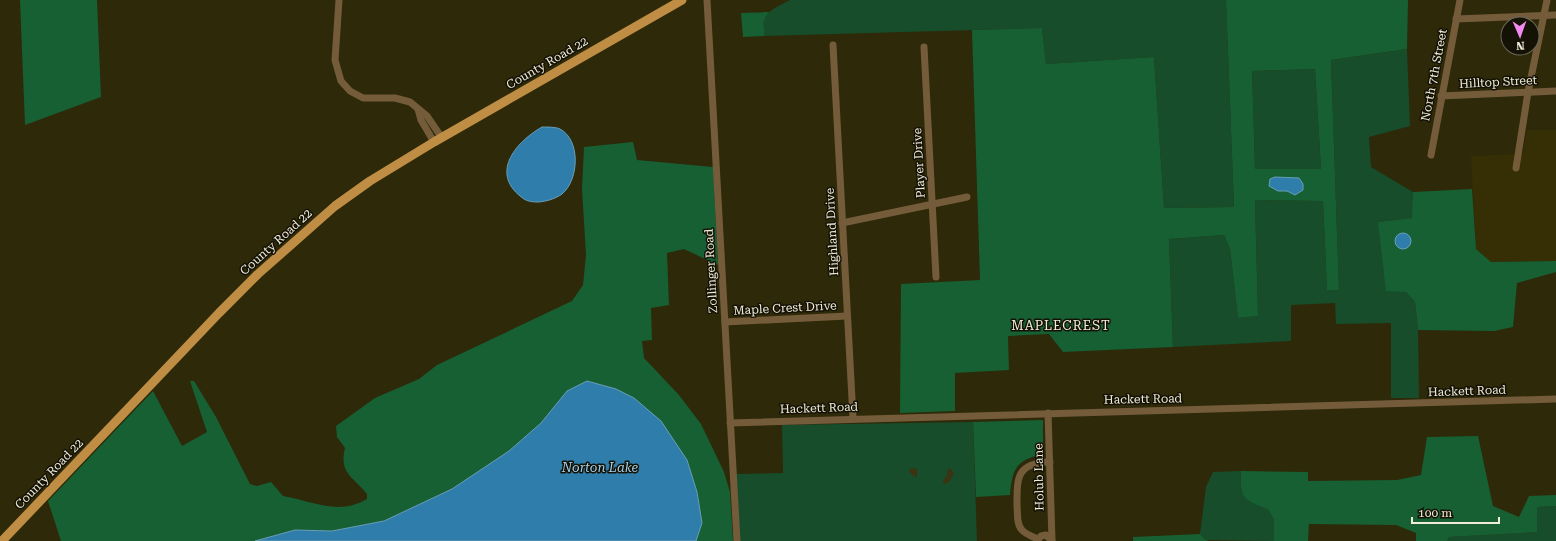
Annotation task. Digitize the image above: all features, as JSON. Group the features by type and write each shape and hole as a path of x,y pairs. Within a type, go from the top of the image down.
{"main road":[{"name":"County Road 22","path":"2,541 258,274 352,193 438,140 623,32 682,0"}],"street":[{"path":"339,0 335,60 341,81 350,90 363,98 402,99 410,102 427,116 438,140"},
{"name":"Zollinger Road","path":"707,0 736,541"},
{"name":"North 7th Street","path":"1431,155 1460,0"},
{"path":"1516,168 1528,92 1547,0"},
{"path":"1456,19 1556,14"},
{"name":"Highland Drive","path":"833,45 853,418"},
{"name":"Player Drive","path":"924,47 936,277"},
{"name":"Hilltop Street","path":"1441,96 1556,91"},
{"path":"842,223 932,206 967,197"},
{"name":"Maple Crest Drive","path":"725,322 847,316"},
{"name":"Hackett Road","path":"730,423 853,418 1556,399"},
{"name":"Holub Lane","path":"1048,413 1052,540"},
{"path":"1050,462 1032,464 1020,475 1017,481 1018,524 1022,531 1038,540 1040,536 1046,535 1052,540"}],"shaded area":[{"path":"1527,130 1556,130 1556,261 1491,262 1476,249 1471,156 1523,154"}],"green space":[{"path":"20,0 97,0 101,97 25,125"},
{"path":"790,0 1226,0 1234,207 1164,208 1154,57 1046,64 1042,28 764,36 762,22 764,18 772,10"},
{"path":"1226,0 1408,0 1407,49 1331,60 1339,290 1327,290 1323,201 1255,200 1258,316 1238,318 1230,249 1224,235 1169,239 1173,347 1063,352 1049,334 1008,336 1009,370 955,373 955,411 900,413 901,284 980,280 972,30 1042,28 1046,64 1154,57 1164,208 1234,207","holes":["1315,69 1321,169 1255,169 1252,71","1275,177 1292,178 1290,193"]},
{"path":"769,12 764,21 764,36 743,37 741,13"},
{"path":"1407,49 1410,126 1369,137 1371,167 1413,192 1413,218 1378,222 1406,292 1415,302 1418,330 1419,398 1391,398 1391,323 1336,324 1335,303 1291,305 1291,341 1173,347 1169,239 1224,235 1230,249 1238,318 1258,316 1255,200 1323,201 1327,290 1339,290 1331,60"},
{"path":"1315,69 1321,169 1255,169 1252,71"},
{"path":"633,142 637,160 713,167 718,265 684,249 667,253 669,305 651,308 652,340 642,341 644,358 679,395 701,424 724,472 730,492 733,541 696,541 702,523 697,492 687,460 567,391 541,423 509,451 452,489 384,521 332,531 295,530 255,541 61,541 48,501 153,391 182,446 207,432 190,381 194,381 216,417 250,484 257,486 271,482 283,496 325,506 346,506 356,504 367,499 367,494 345,469 345,448 337,437 336,426 375,398 419,379 437,365 572,301 583,285 586,255 582,189 584,147"},
{"path":"1472,189 1476,249 1491,262 1556,261 1556,272 1517,283 1513,327 1494,331 1418,330 1415,302 1406,292 1386,291 1378,222 1412,218 1413,192"},
{"path":"1043,420 1043,454 1027,459 1017,467 1012,478 1010,495 976,497 973,422"},
{"path":"973,422 977,541 737,541 736,474 783,473 782,425"},
{"path":"1478,436 1493,506 1519,517 1529,496 1556,495 1556,506 1537,507 1537,532 1449,537 1447,541 1416,541 1416,533 1396,525 1309,524 1308,541 1274,541 1274,520 1269,510 1248,501 1245,498 1241,488 1241,471 1308,472 1308,481 1397,480 1421,475 1427,437"},
{"path":"1241,471 1241,488 1245,497 1254,503 1269,509 1274,520 1274,541 1206,540 1200,534 1206,487 1213,472"},
{"path":"1556,506 1556,541 1447,541 1449,537 1536,532 1537,507"},
{"path":"1200,534 1209,541 1133,541 1133,537"}],"sand":[{"path":"912,468 917,469 917,478 910,473 909,470"},
{"path":"950,468 954,473 949,482 944,484 943,480 947,476 948,469"}],"water":[{"path":"542,127 558,128 567,134 572,142 574,151 574,170 568,188 562,194 548,200 532,202 524,199 514,190 508,180 507,170 509,160 515,150 522,142"},
{"path":"1275,177 1299,178 1303,184 1303,190 1295,195 1287,191 1278,191 1269,186 1270,179"},
{"path":"1403,233 1409,235 1411,241 1409,247 1403,249 1397,247 1395,241 1397,235"},
{"name":"Norton Lake","path":"587,381 616,389 634,398 661,421 687,460 697,492 702,523 696,541 255,541 295,530 332,531 384,521 452,489 509,451 541,423 567,391"}],"district":[{"name":"MAPLECREST","path":"1061,325"}]}
